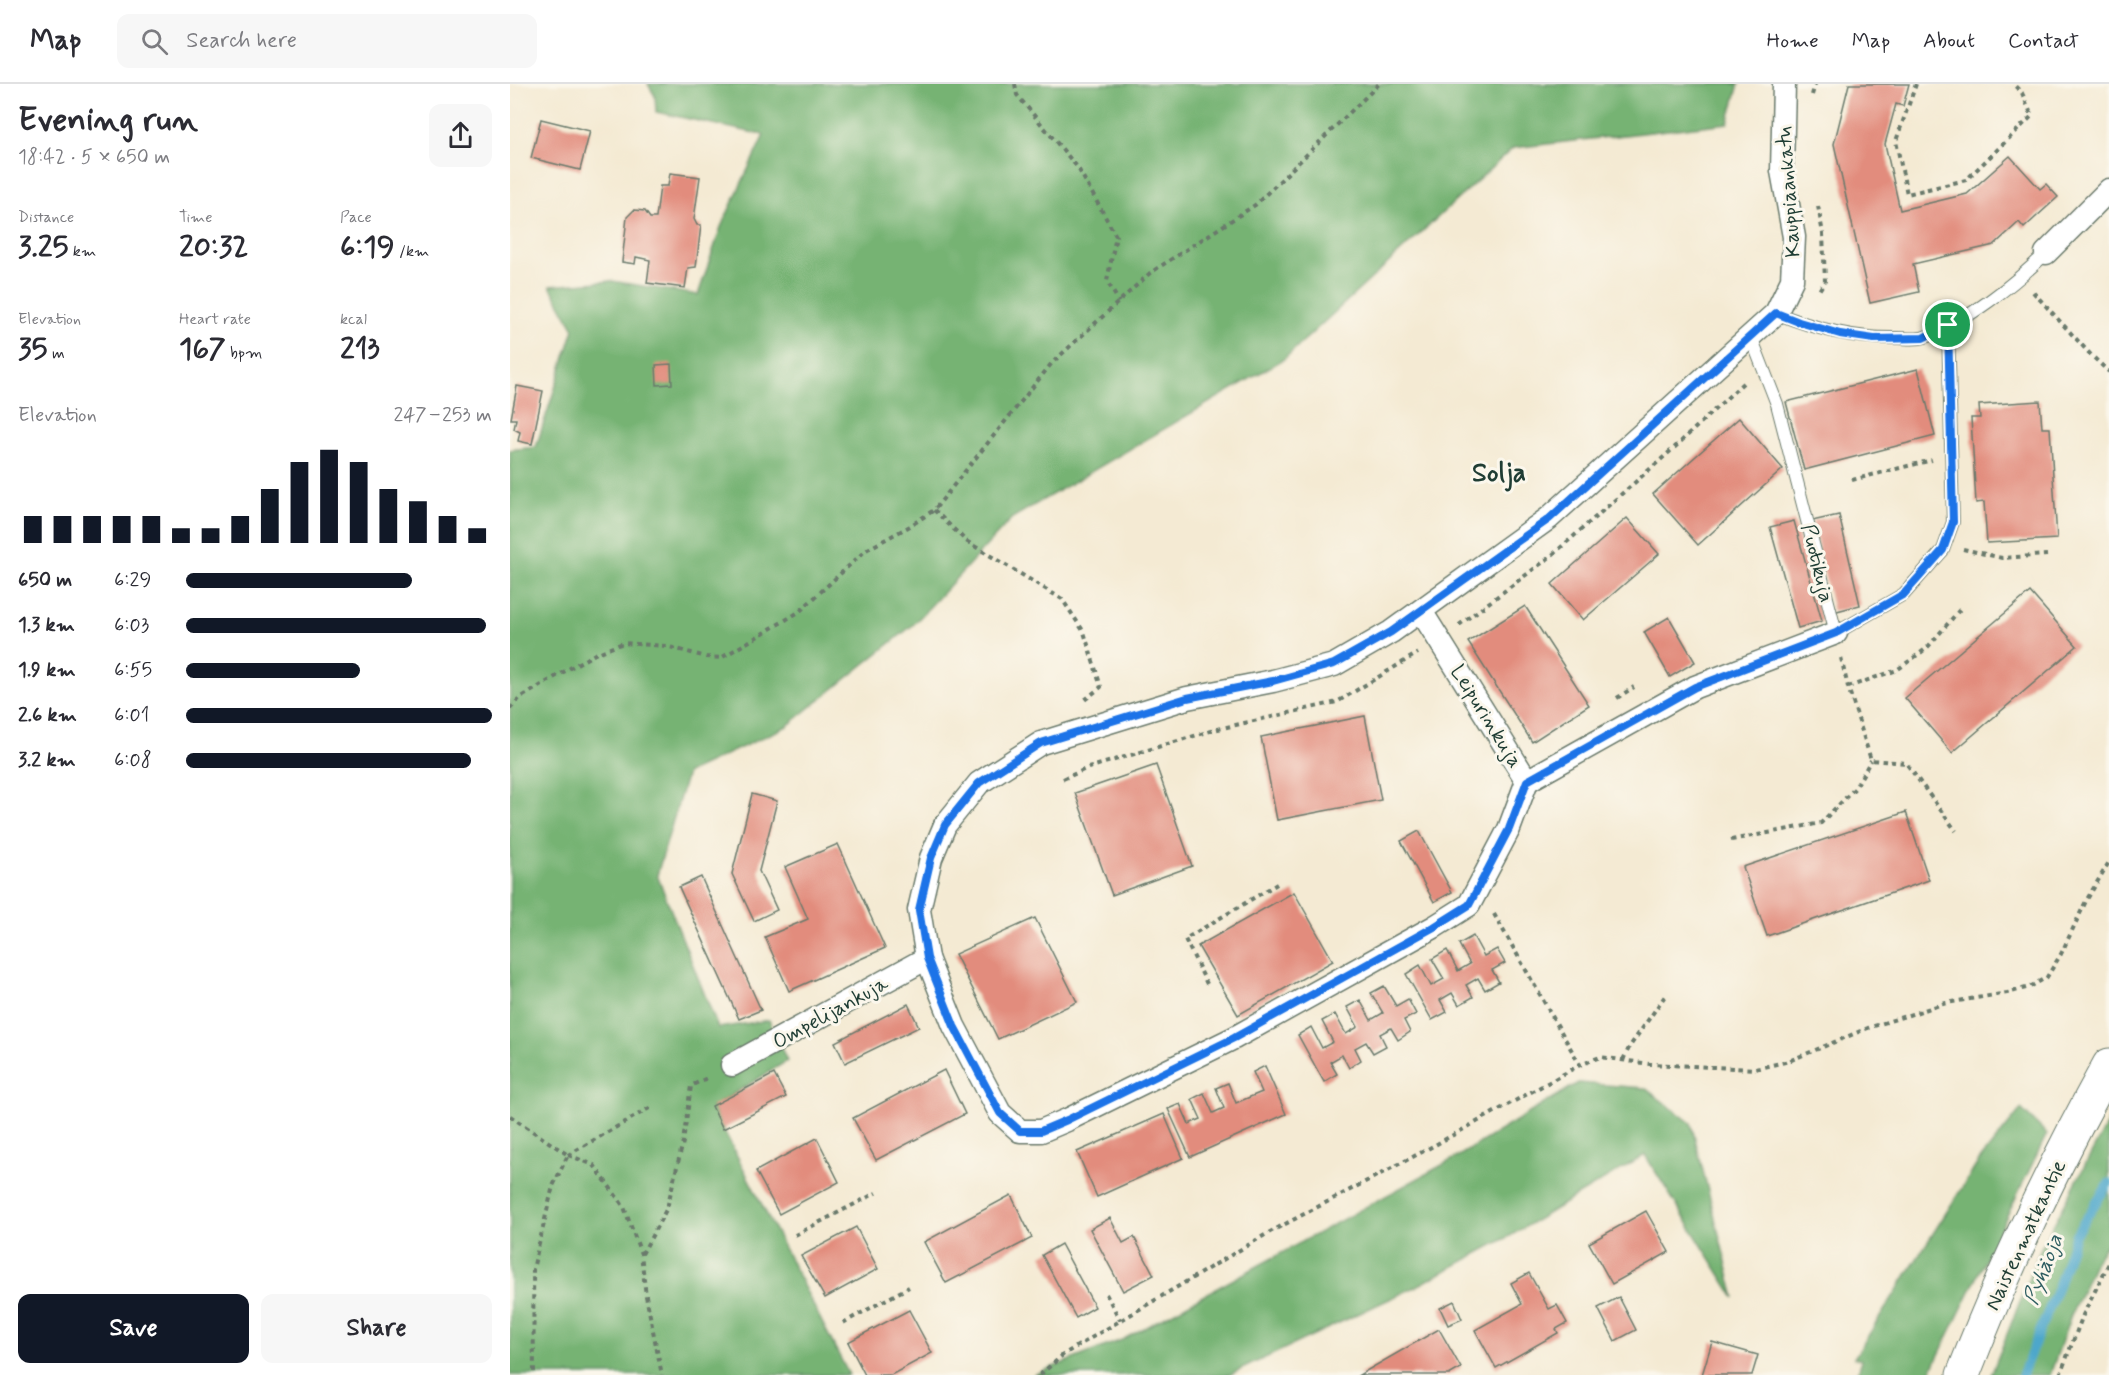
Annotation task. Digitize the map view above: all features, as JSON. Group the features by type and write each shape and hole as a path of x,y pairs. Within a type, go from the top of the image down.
{"main road":[{"name":"Naistenmatkantie","path":"1963,1375 2025,1229 2109,1065"}],"street":[{"name":"Kauppiaankatu","path":"927,958 919,910 931,858 945,825 979,783 1041,743 1187,698 1273,681 1334,664 1391,632 1549,519 1776,313 1792,280 1794,237 1782,171 1784,84"},
{"path":"2046,253 2109,190"},
{"name":"Leipurinkuja","path":"927,958 954,1026 1000,1113 1020,1131 1041,1131 1234,1038 1434,927 1469,905 1509,829 1527,781 1421,611"},
{"path":"1527,781 1695,687 1836,633"},
{"name":"Ompelijankuja","path":"732,1065 927,958"}],"lane":[{"path":"1776,313 1840,334 1874,339 1923,338 1961,319 2021,278 2046,253"},
{"path":"1836,633 1904,594 1943,550 1953,522 1948,325"},
{"name":"Puotikuja","path":"1750,337 1777,404 1836,633"}],"path":[{"path":"1015,84 1017,95 1078,168 1116,236 1107,281 1119,302"},
{"path":"510,709 520,698 575,665 595,654 623,644 666,646 706,657 721,658 799,612 866,550 934,510 1052,363 1150,273 1255,204 1380,84"},
{"path":"1811,98 1815,84"},
{"path":"1916,84 1896,141 1907,194 1966,180 2032,116 2022,93 2013,84"},
{"path":"1816,201 1823,234 1825,280"},
{"path":"2021,278 2109,372"},
{"path":"1852,480 1953,455"},
{"path":"934,510 966,541 1062,599 1084,632 1101,687 1079,704"},
{"path":"1945,544 2002,558 2047,555"},
{"path":"1848,687 1897,670 1927,648 1962,607"},
{"path":"1731,840 1821,823 1855,788 1871,760 1848,687 1836,633"},
{"path":"1871,760 1906,763 1956,831"},
{"path":"1040,1375 1064,1354 1270,1232 1580,1065 1600,1057 1650,1065 1755,1069 1790,1061 1868,1028 1946,1003 2030,987 2047,976 2061,954 2086,901 2109,862"},
{"path":"1207,984 1185,939 1277,884"},
{"path":"1479,888 1580,1065"},
{"path":"1623,1060 1630,1046 1667,993"},
{"path":"641,1254 667,1208 683,1142 691,1086"},
{"path":"534,1375 533,1269 553,1186 568,1155 651,1107"},
{"path":"510,1116 568,1155 594,1165 624,1207 641,1254 646,1296 662,1375"},
{"path":"795,1235 876,1193"},
{"path":"2060,1375 2083,1315 2109,1263"},
{"path":"843,1323 909,1287"},
{"path":"1106,1294 1120,1320"}],"green space":[{"path":"648,84 1739,84 1728,123 1513,148 1284,359 1012,518 913,625 787,726 687,773 657,875 718,1028 769,1020 787,1061 712,1107 849,1375 510,1375 510,450 536,447 574,329 550,286 612,281 698,295 721,227 764,135 656,112 655,96"},
{"path":"1578,1083 1645,1088 1691,1123 1735,1298 1645,1155 1510,1236 1417,1286 1229,1375 1033,1375 1124,1339 1457,1157"},
{"path":"2021,1109 2047,1134 1929,1375 1857,1375 1862,1360 1854,1358 1979,1161"},
{"path":"2109,1120 2109,1240 2095,1261 2071,1315 2050,1375 1991,1375 2040,1250"}],"building":[{"path":"1849,84 1909,84 1903,106 1896,104 1885,144 1900,210 1967,194 2010,156 2040,189 2046,184 2058,197 2024,228 2019,222 1994,245 1913,264 1919,292 1870,303 1834,144"},
{"path":"541,119 590,131 580,170 531,158"},
{"path":"670,173 700,177 694,219 697,225 701,225 696,267 688,268 685,288 647,283 650,260 636,257 635,264 622,262 627,217 634,210 645,211 650,218 656,218 660,186 668,186"},
{"path":"671,364 672,384 657,385 656,365"},
{"path":"1918,369 1935,436 1804,470 1786,402"},
{"path":"517,386 543,391 532,444 518,441 520,432 514,429 516,419 511,419"},
{"path":"2040,401 2042,428 2050,428 2057,539 1987,543 1984,502 1976,503 1971,418 1980,418 1979,405"},
{"path":"1739,418 1783,469 1698,545 1653,494"},
{"path":"1839,515 1860,605 1833,612 1812,521"},
{"path":"1627,518 1659,554 1583,620 1552,584"},
{"path":"1794,521 1822,621 1798,628 1770,527"},
{"path":"2030,592 2077,646 1952,753 1905,698"},
{"path":"1525,606 1589,705 1532,742 1468,642"},
{"path":"1669,617 1695,662 1670,677 1644,632"},
{"path":"1365,716 1381,800 1277,820 1261,737"},
{"path":"1156,765 1192,866 1112,895 1075,793"},
{"path":"752,794 777,801 759,871 777,910 754,921 732,874"},
{"path":"1906,812 1929,880 1767,936 1743,867"},
{"path":"1419,831 1452,892 1434,902 1401,841"},
{"path":"838,844 885,948 789,991 765,937 808,919 785,867"},
{"path":"701,877 761,1010 739,1019 679,887"},
{"path":"1294,892 1333,961 1238,1015 1198,946"},
{"path":"1035,918 1077,1002 998,1039 955,954"},
{"path":"1473,936 1484,956 1497,949 1505,963 1492,970 1499,982 1485,990 1478,978 1466,985 1473,997 1459,1005 1452,993 1440,1000 1447,1012 1432,1020 1406,974 1420,965 1431,986 1444,979 1432,959 1447,950 1458,971 1470,964 1459,944"},
{"path":"1384,986 1396,1006 1408,999 1416,1014 1404,1020 1410,1032 1398,1040 1391,1028 1380,1034 1386,1046 1373,1053 1366,1042 1355,1048 1361,1060 1349,1068 1342,1055 1330,1062 1337,1074 1324,1082 1298,1035 1311,1027 1322,1048 1333,1042 1322,1021 1335,1014 1346,1034 1358,1027 1347,1007 1360,1000 1371,1020 1383,1013 1371,993"},
{"path":"908,1004 919,1027 845,1063 835,1042"},
{"path":"1265,1066 1286,1114 1190,1157 1168,1109 1180,1104 1189,1124 1201,1119 1192,1099 1204,1093 1213,1113 1224,1108 1216,1088 1228,1083 1236,1103 1262,1092 1253,1072"},
{"path":"944,1070 965,1114 876,1160 853,1118"},
{"path":"774,1074 786,1097 723,1129 712,1106"},
{"path":"1164,1114 1183,1158 1097,1197 1077,1152"},
{"path":"817,1138 839,1182 779,1214 756,1171"},
{"path":"1011,1195 1032,1238 946,1283 924,1242"},
{"path":"1646,1211 1669,1252 1612,1284 1589,1243"},
{"path":"1110,1218 1123,1243 1134,1237 1154,1275 1123,1291 1090,1229"},
{"path":"856,1227 878,1269 825,1298 801,1256"},
{"path":"1061,1244 1095,1307 1076,1318 1042,1255"},
{"path":"1529,1273 1549,1309 1557,1305 1567,1323 1556,1329 1558,1333 1496,1368 1475,1330 1522,1304 1511,1283"},
{"path":"1619,1297 1636,1330 1615,1341 1598,1308"},
{"path":"1454,1301 1462,1319 1448,1325 1440,1308"},
{"path":"909,1310 932,1353 891,1375 865,1375 848,1342"},
{"path":"1439,1329 1461,1368 1449,1375 1359,1375"},
{"path":"1712,1342 1758,1355 1752,1375 1702,1375"}],"waterway":[{"name":"Pyhäoja","path":"2022,1375 2059,1284 2075,1235 2109,1183"}],"district":[{"name":"Solja","path":"1499,472"}],"route":[{"path":"1776,313 1840,334 1874,339 1923,338 1948,325 1953,522 1943,550 1904,594 1836,633 1695,687 1527,781 1509,829 1469,905 1434,927 1234,1038 1067,1120 1041,1131 1020,1131 1000,1113 954,1026 927,958 919,910 931,858 945,825 979,783 1041,743 1187,698 1273,681 1334,664 1391,632 1549,519 1776,313"}]}
